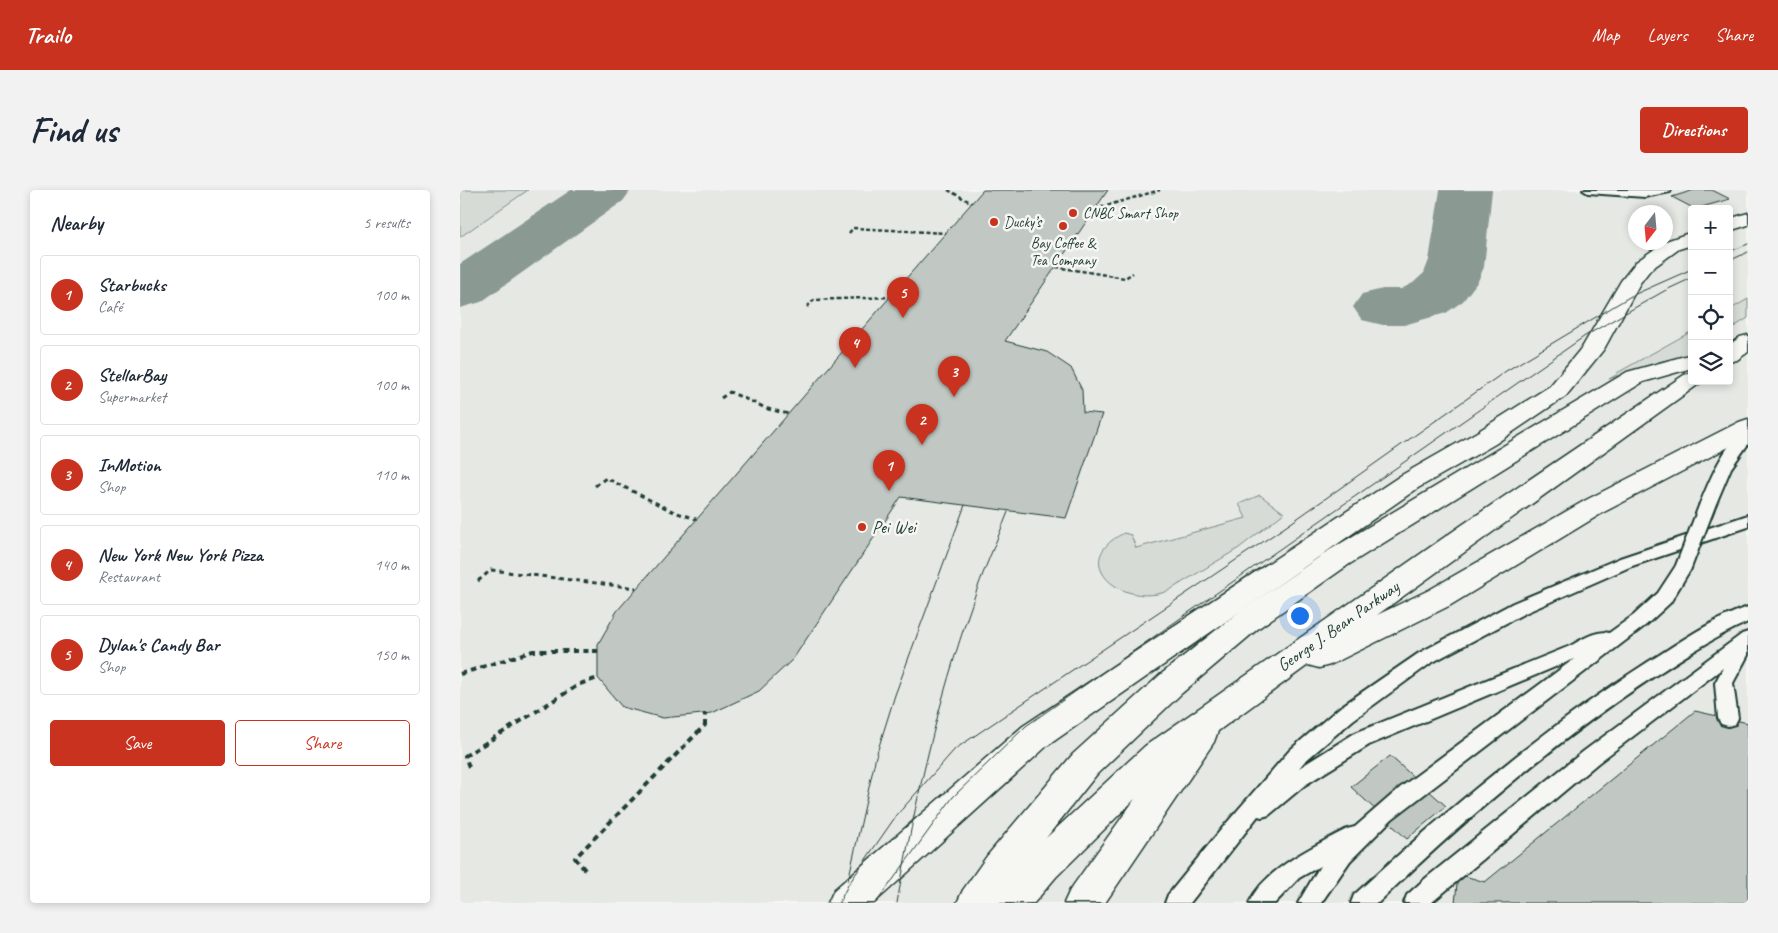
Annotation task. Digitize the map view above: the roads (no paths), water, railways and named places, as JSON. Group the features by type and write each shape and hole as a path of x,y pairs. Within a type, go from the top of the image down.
{"street":[{"path":"1733,224 1748,219"},
{"path":"847,903 1035,736 1409,482 1486,438 1558,391 1592,349 1631,281 1643,266 1672,245 1688,239"},
{"path":"1733,353 1748,342"},
{"path":"1733,356 1748,356"},
{"path":"976,903 1000,868 1085,764 1171,684 1250,619 1338,558 1635,377 1688,363"},
{"name":"George J. Bean Parkway","path":"1010,903 1043,865 1157,756 1248,690 1688,383"},
{"path":"1248,690 1439,598 1595,506 1748,428"},
{"path":"1083,903 1216,713"}],"lane":[{"path":"1588,190 1645,194 1666,190"},
{"path":"1309,903 1322,878 1364,830 1408,794 1640,620 1664,598 1683,568 1722,469 1741,441 1748,436"},
{"path":"1176,903 1231,833 1297,756 1346,714 1425,658 1519,608 1626,562 1748,521"},
{"path":"1362,903 1411,858 1530,756 1608,697 1709,632 1748,614"},
{"path":"1231,833 1298,779 1362,739 1576,651 1640,620"},
{"path":"1728,718 1724,683 1747,640"},
{"path":"1415,903 1434,885 1591,757 1747,640"},
{"path":"1260,903 1291,871 1364,830"}],"tram line":[{"path":"1733,250 1748,244"},
{"path":"1733,259 1748,252"},
{"path":"920,788 955,749 1288,525 1506,371 1631,296 1688,271"},
{"path":"905,863 953,797 1026,726 1585,336 1666,290 1688,280"},
{"path":"848,881 876,756 895,695 965,505"},
{"path":"920,788 948,677 976,592 1008,512"},
{"path":"839,903 848,885 896,816 920,788"},
{"path":"905,863 920,788"},
{"path":"876,903 905,863"},
{"path":"897,903 905,863"}],"place":[{"name":"CNBC Smart Shop","path":"1073,213"},
{"name":"Ducky’s","path":"994,222"},
{"name":"Bay Coffee & Tea Company","path":"1063,226"},
{"name":"Dylan's Candy Bar","path":"903,318"},
{"name":"New York New York Pizza","path":"855,368"},
{"name":"InMotion","path":"954,397"},
{"name":"StellarBay","path":"922,445"},
{"name":"Starbucks","path":"889,491"},
{"name":"Pei Wei","path":"862,527"}]}
